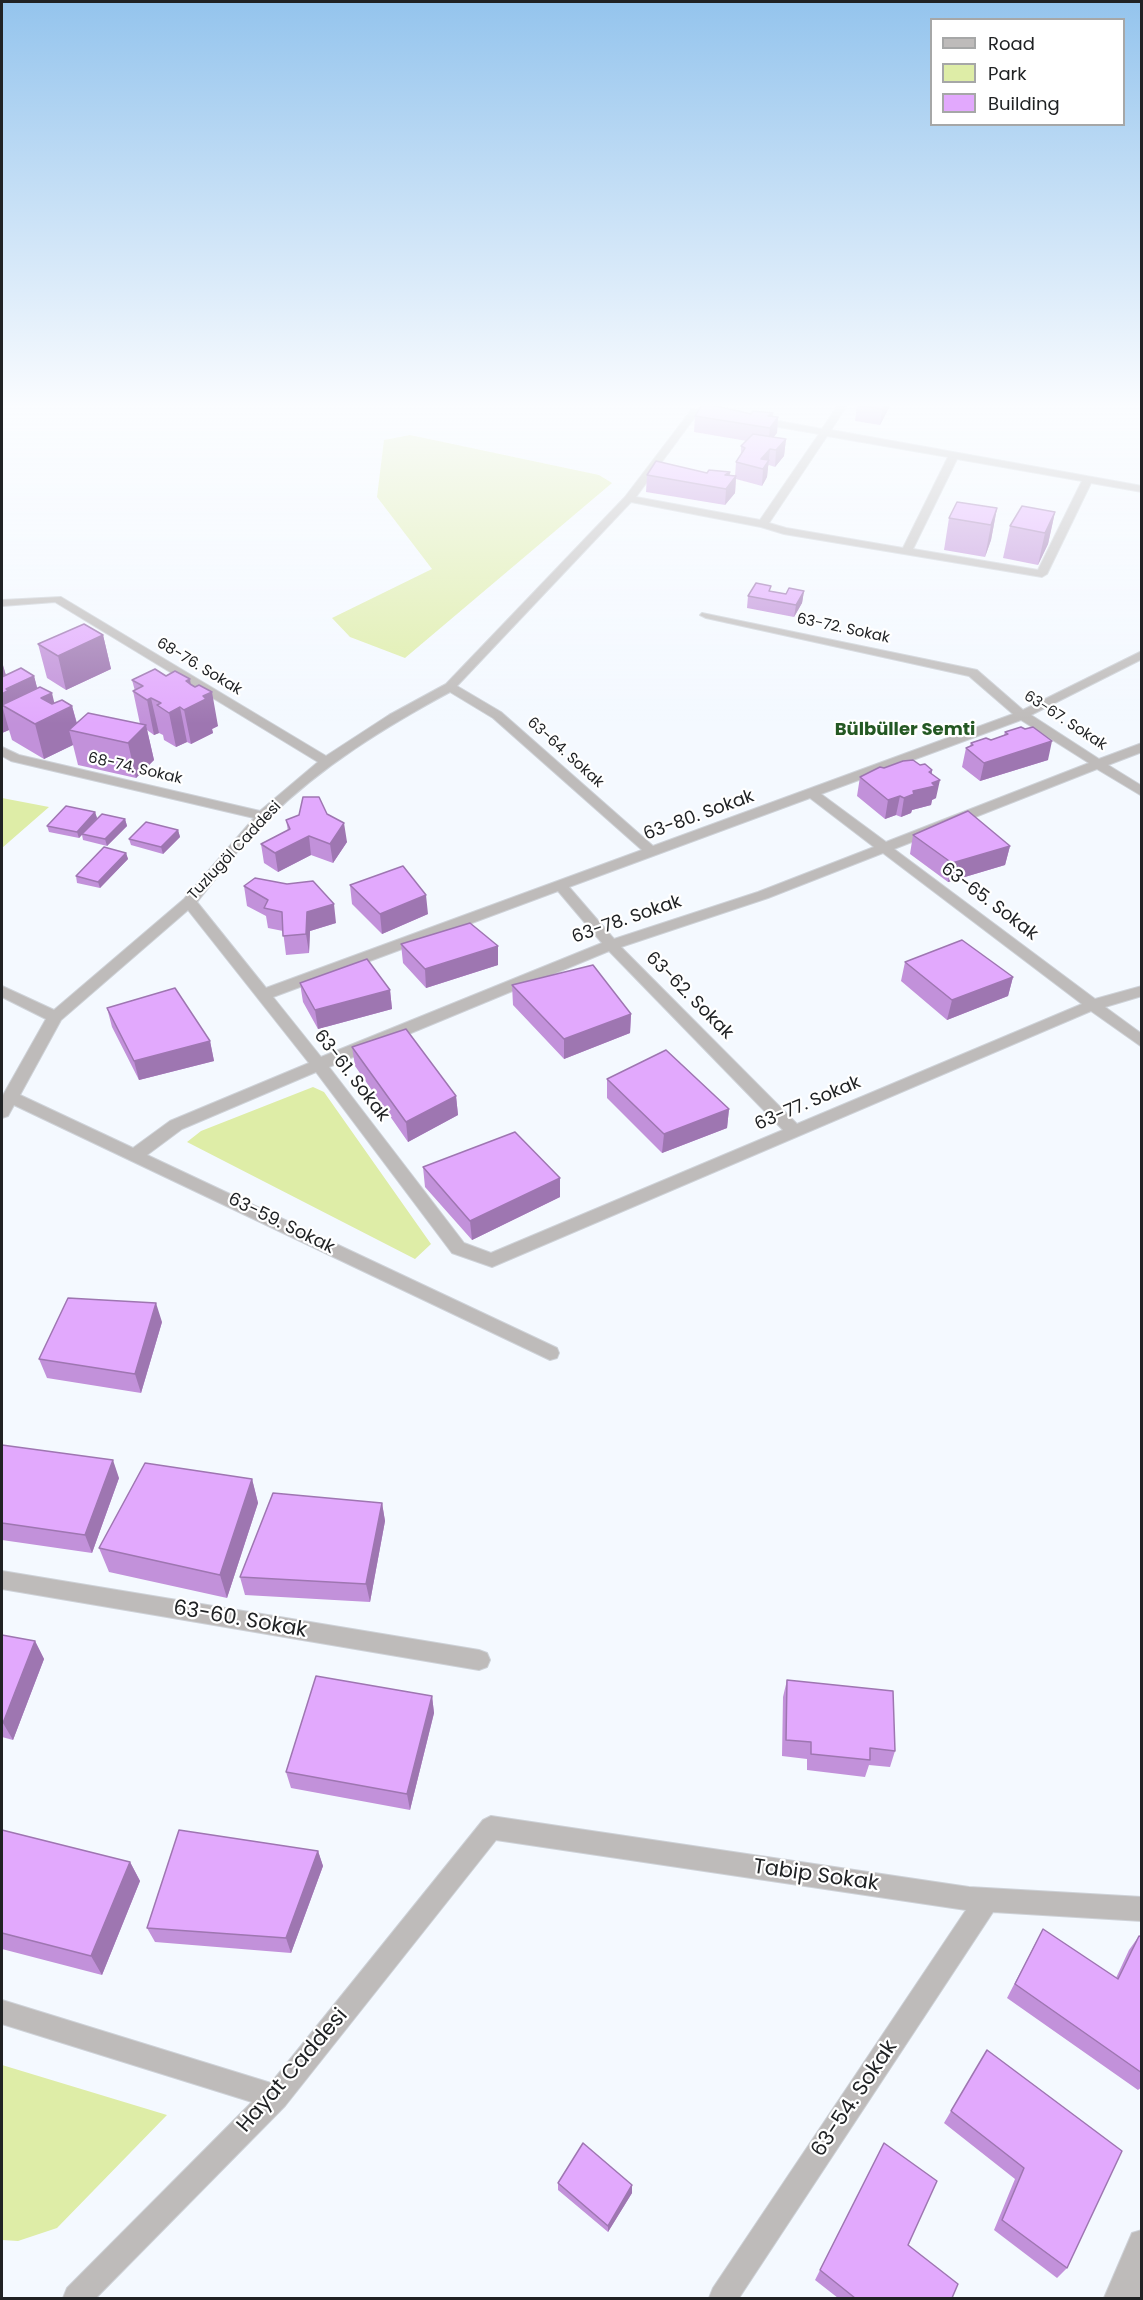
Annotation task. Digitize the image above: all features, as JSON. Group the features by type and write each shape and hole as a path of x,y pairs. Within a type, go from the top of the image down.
{"street":[{"name":"Tuzlugöl Caddesi","path":"2,1112 55,1017 189,902 263,816 326,762 393,718 450,687 618,509"},
{"path":"684,509 763,524 784,531 1042,574 1073,509"},
{"path":"763,524 773,509"},
{"path":"907,550 927,509"},
{"name":"68-76. Sokak","path":"2,603 57,599 326,762"},
{"name":"63-72. Sokak","path":"706,615 973,673"},
{"name":"63-80. Sokak","path":"263,995 1022,716 1142,654"},
{"name":"63-67. Sokak","path":"973,673 1022,716 1142,792"},
{"name":"63-64. Sokak","path":"450,687 498,715 652,852"},
{"name":"63-78. Sokak","path":"136,1154 176,1125 220,1105 611,945 763,895 882,846 1142,747"},
{"name":"68-74. Sokak","path":"2,751 15,758 263,816"},
{"name":"63-65. Sokak","path":"813,794 1142,1042"},
{"name":"63-62. Sokak","path":"561,886 611,945 794,1131"},
{"name":"63-61. Sokak","path":"189,902 319,1065 458,1248 492,1260"},
{"path":"2,991 55,1017"},
{"name":"63-77. Sokak","path":"492,1260 1093,1005 1142,991"},
{"name":"63-59. Sokak","path":"10,1096 550,1353"},
{"name":"63-60. Sokak","path":"2,1580 479,1660"},
{"name":"Tabip Sokak","path":"491,1828 987,1900 1142,1909"},
{"name":"Hayat Caddesi","path":"77,2298 276,2097 491,1828"},
{"name":"63-54. Sokak","path":"723,2298 987,1900"},
{"path":"2,2012 276,2097"},
{"path":"1128,2292 1142,2243"}],"green space":[{"path":"386,509 581,509 405,658 350,637 332,618 432,569"},
{"path":"2,798 49,807 2,848"},
{"path":"313,1087 324,1092 431,1244 415,1259 187,1142 201,1131"},
{"path":"2,2065 167,2115 57,2228 18,2241 2,2240"}],"building":[{"path":"953,509 997,509 991,525 949,518"},
{"path":"1020,509 1055,512 1045,533 1010,526"},
{"path":"756,583 771,586 769,591 786,594 789,588 804,591 796,605 748,596"},
{"path":"84,624 103,635 58,656 38,644"},
{"path":"21,668 34,676 6,689 9,690 2,694 2,677"},
{"path":"155,669 166,676 175,671 190,679 186,681 195,687 199,685 212,692 203,696 206,699 184,710 180,707 169,713 157,705 161,703 151,698 147,700 133,691 143,686 132,680"},
{"path":"40,687 52,693 41,698 52,704 62,700 72,706 35,724 2,705"},
{"path":"88,713 146,725 128,743 69,730"},
{"path":"1021,727 1025,729 1033,727 1052,741 984,763 966,748 973,745 971,743 986,738 991,740"},
{"path":"913,760 920,765 925,764 932,770 929,772 940,780 932,783 935,786 913,791 914,794 904,798 900,796 888,800 860,777 880,767 884,768"},
{"path":"303,797 319,797 327,814 344,823 330,844 309,836 275,853 261,844 290,829 286,820 299,815"},
{"path":"66,806 95,812 77,832 47,826"},
{"path":"968,811 1010,846 952,863 913,835"},
{"path":"102,814 125,819 105,839 82,834"},
{"path":"146,822 178,830 161,847 129,839"},
{"path":"104,847 126,853 98,882 76,876"},
{"path":"403,866 426,895 380,914 350,885"},
{"path":"255,878 287,884 313,881 334,904 307,912 306,934 283,936 282,912 264,908 268,900 244,886"},
{"path":"470,923 498,946 425,969 401,944"},
{"path":"962,940 1013,977 952,1000 905,962"},
{"path":"367,959 390,990 315,1010 300,983"},
{"path":"593,965 631,1014 564,1039 512,985"},
{"path":"175,988 210,1041 134,1061 107,1008"},
{"path":"406,1029 456,1096 406,1122 352,1047"},
{"path":"666,1050 729,1109 664,1134 607,1079"},
{"path":"515,1132 560,1178 470,1221 423,1167"},
{"path":"68,1298 156,1303 135,1374 39,1359"},
{"path":"2,1445 113,1460 85,1535 2,1523"},
{"path":"145,1463 252,1479 220,1575 99,1548"},
{"path":"273,1493 382,1503 366,1584 240,1577"},
{"path":"2,1635 35,1641 3,1723 2,1723"},
{"path":"316,1676 432,1696 407,1794 286,1772"},
{"path":"787,1680 893,1691 895,1751 870,1748 870,1760 811,1754 811,1742 786,1740"},
{"path":"2,1830 130,1862 91,1956 2,1933"},
{"path":"179,1830 318,1851 286,1938 147,1928"},
{"path":"1043,1929 1118,1979 1139,1936 1142,1937 1142,2073 1015,1984"},
{"path":"987,2050 1122,2151 1067,2268 1002,2220 1024,2168 951,2111"},
{"path":"583,2143 632,2185 608,2226 558,2183"},
{"path":"884,2143 937,2181 908,2245 958,2284 952,2298 855,2298 820,2270"}],"district":[{"name":"Bülbüller Semti","path":"905,730"}]}
